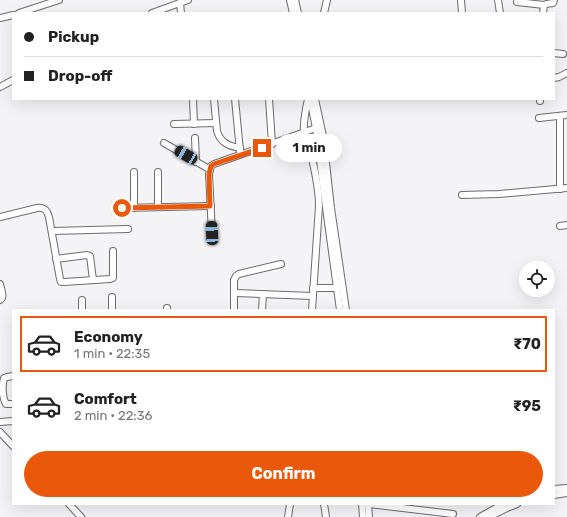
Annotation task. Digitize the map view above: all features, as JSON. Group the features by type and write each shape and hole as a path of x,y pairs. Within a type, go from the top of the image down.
{"street":[{"path":"22,12 59,0"},
{"path":"155,12 188,0"},
{"path":"290,0 293,12"},
{"path":"295,0 298,12"},
{"path":"324,12 327,0"},
{"path":"461,0 462,12"},
{"path":"498,0 500,12"},
{"path":"517,2 544,5 553,2 554,0"},
{"path":"180,3 181,12"},
{"path":"543,12 544,5"},
{"path":"0,18 12,15"},
{"path":"555,54 563,54"},
{"path":"555,78 567,73"},
{"path":"0,87 12,81"},
{"path":"193,100 194,124"},
{"path":"214,100 218,135 224,142 232,147 240,148"},
{"path":"235,100 240,155"},
{"path":"269,100 272,144"},
{"path":"309,100 316,128 340,309"},
{"path":"309,100 304,133 311,152 319,190 320,206 312,309"},
{"path":"315,100 323,136 331,208 346,309"},
{"path":"539,118 567,115"},
{"path":"560,116 564,138 564,162 560,189"},
{"path":"174,124 216,123"},
{"path":"212,233 209,174 209,169 211,166 316,128"},
{"path":"195,138 196,162"},
{"path":"164,143 209,169"},
{"path":"134,172 134,208"},
{"path":"158,172 158,207"},
{"path":"462,195 498,194 567,188"},
{"path":"122,208 210,206"},
{"path":"0,217 41,207 48,212 61,282 112,278 113,251"},
{"path":"560,226 567,225"},
{"path":"52,231 128,228"},
{"path":"56,259 87,255 90,256 93,280"},
{"path":"234,309 234,280 236,276 281,264"},
{"path":"0,284 3,296 0,300"},
{"path":"313,288 337,288"},
{"path":"235,293 312,296"},
{"path":"262,309 263,294"},
{"path":"112,297 112,309"},
{"path":"82,300 82,309"},
{"path":"12,376 7,376 4,378 3,382 4,401 6,404 12,404"},
{"path":"0,422 12,421"},
{"path":"0,432 12,443"},
{"path":"555,489 567,488"},
{"path":"555,494 567,493"},
{"path":"70,505 81,517"},
{"path":"288,517 290,505"},
{"path":"324,505 326,517"},
{"path":"362,505 363,517"},
{"path":"369,505 369,517"},
{"path":"377,505 453,514"},
{"path":"480,517 505,505"},
{"path":"489,517 505,505"}],"route":[{"path":"122,208 210,206 209,169 211,166 262,148"}]}
